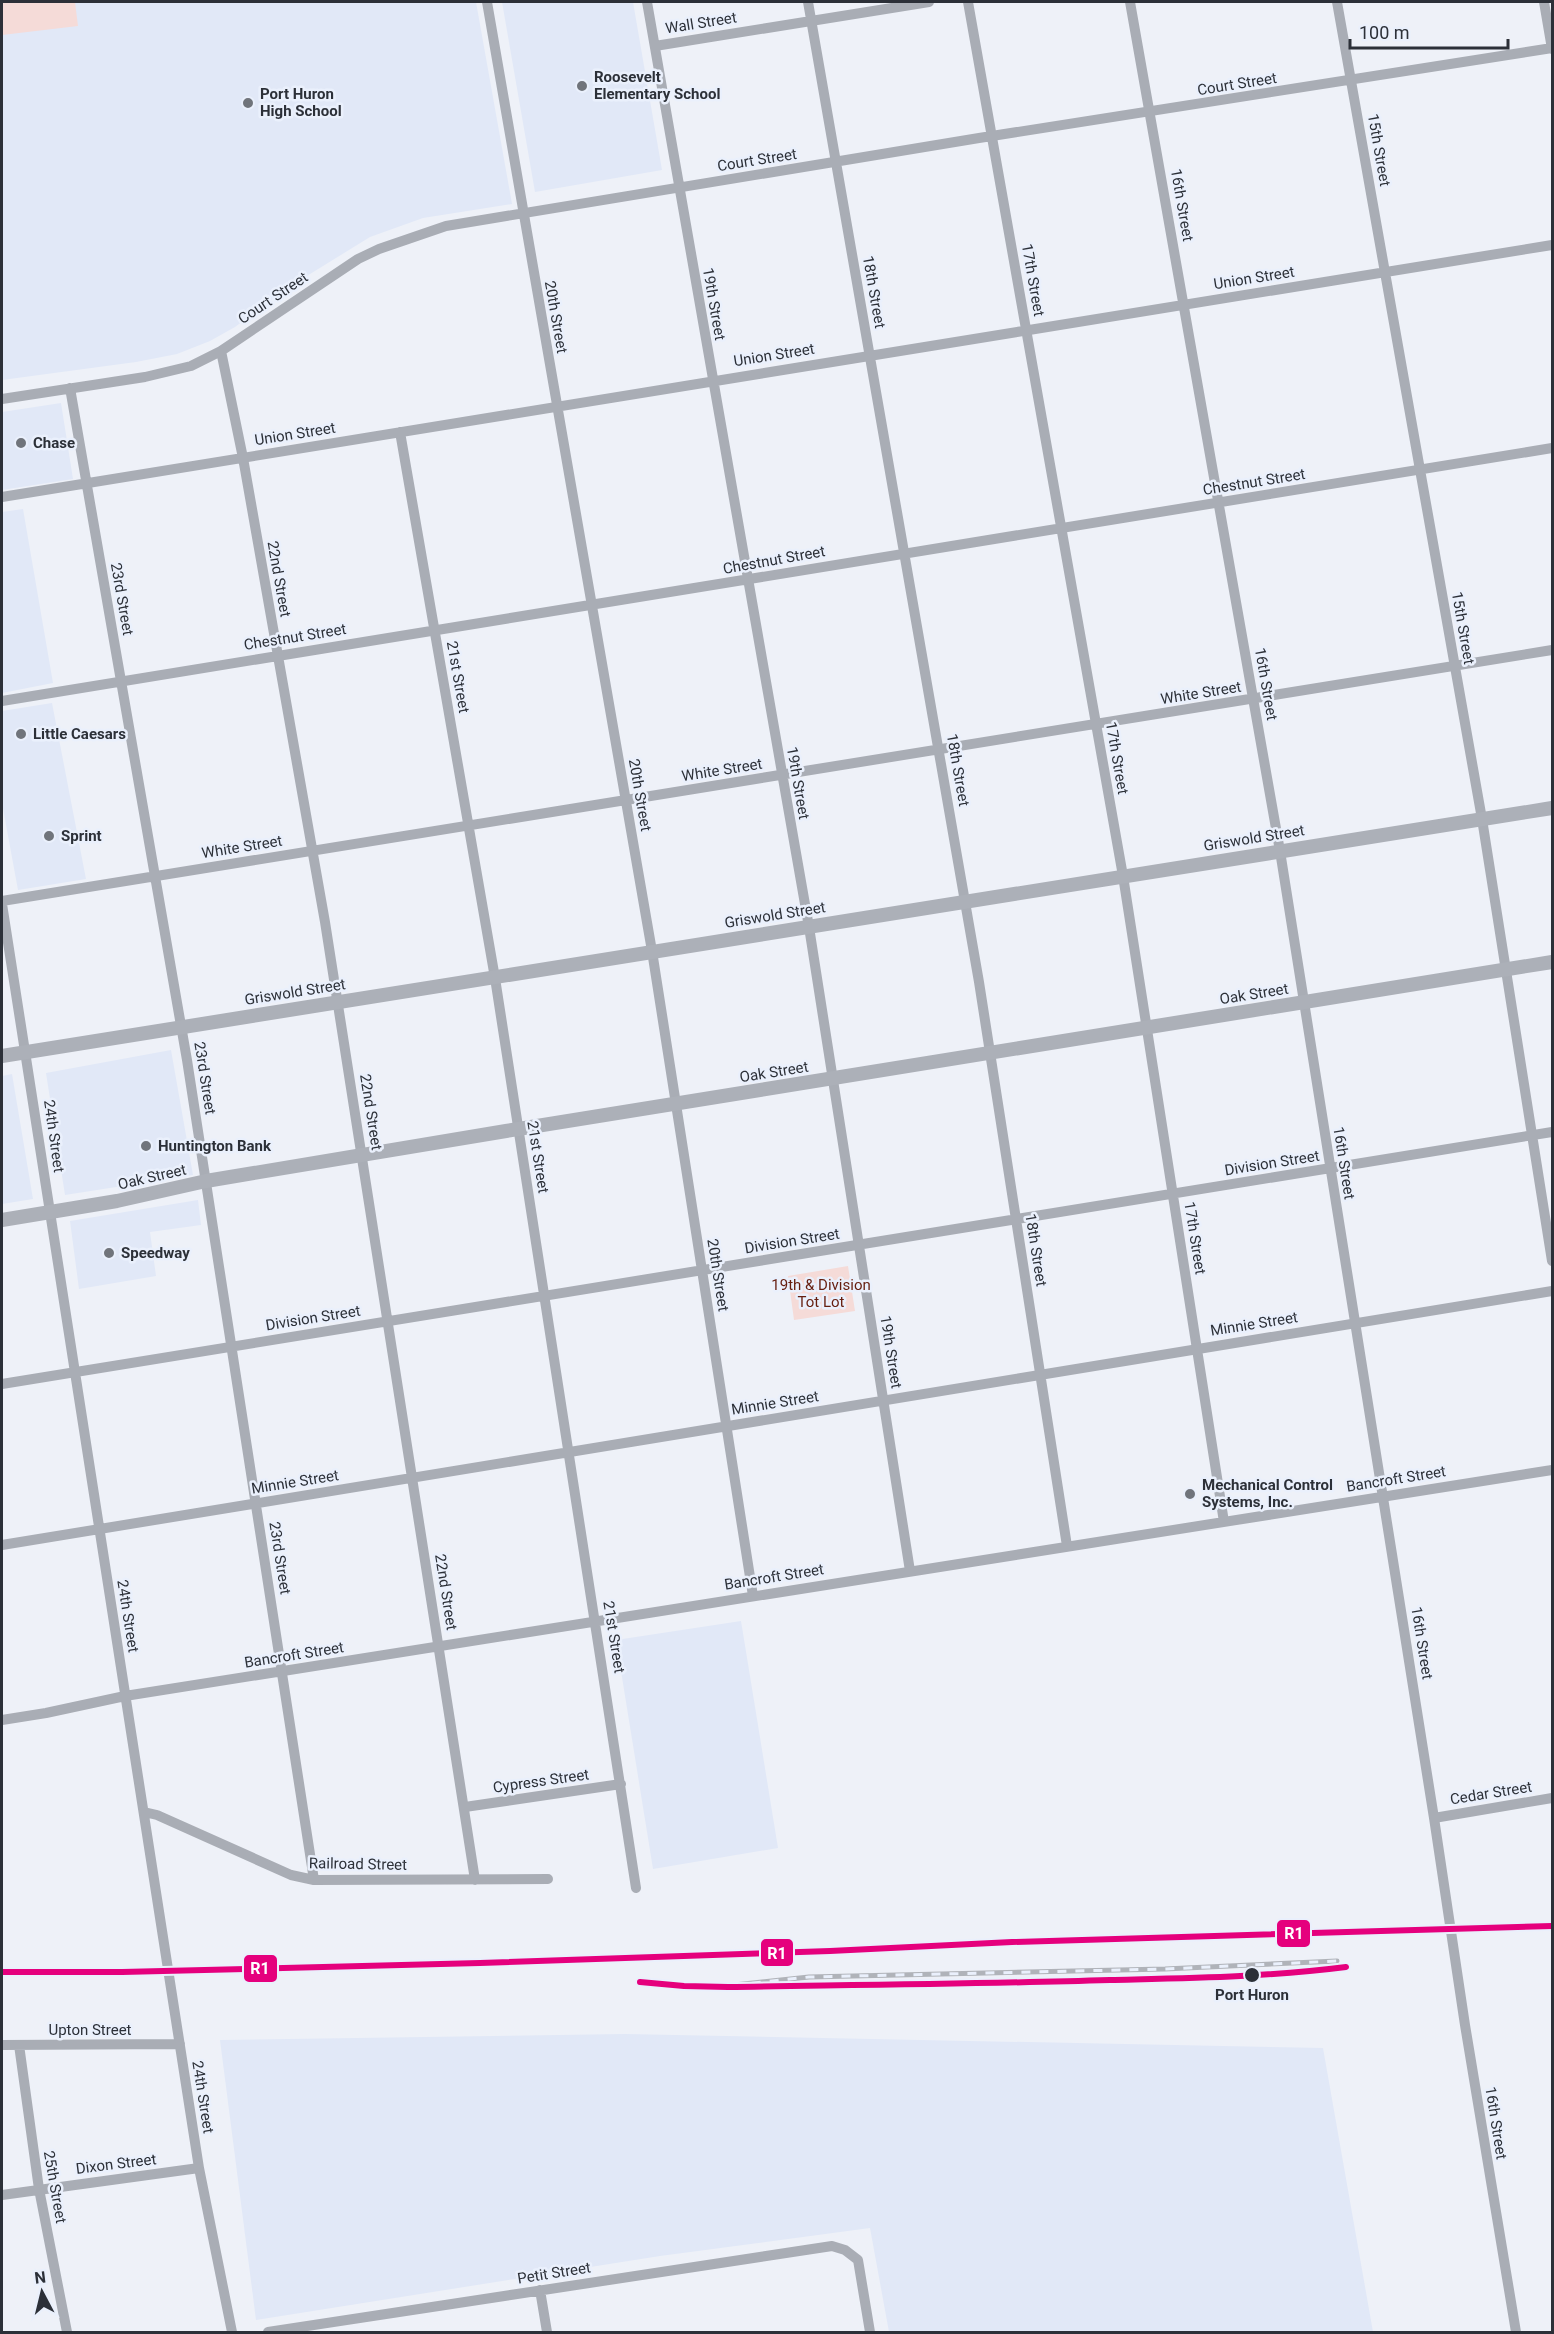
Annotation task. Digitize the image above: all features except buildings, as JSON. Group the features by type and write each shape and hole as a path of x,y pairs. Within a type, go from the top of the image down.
{"main road":[{"name":"Griswold Street","path":"2,1056 1552,808"},
{"name":"Oak Street","path":"2,1220 117,1202 206,1181 1552,962"}],"street":[{"name":"20th Street","path":"487,2 652,951 753,1596"},
{"name":"19th Street","path":"647,2 809,927 910,1571"},
{"name":"18th Street","path":"808,2 965,902 1067,1546"},
{"name":"Wall Street","path":"655,46 929,2"},
{"name":"17th Street","path":"968,2 1123,876 1224,1522"},
{"name":"16th Street","path":"1130,2 1280,851 1467,2036 1516,2332"},
{"name":"15th Street","path":"1337,2 1482,819 1552,1261"},
{"path":"1544,2 1552,48"},
{"name":"Court Street","path":"2,399 168,373 191,366 221,351 345,267 379,249 446,226 993,136 1552,48"},
{"name":"Union Street","path":"2,497 1552,245"},
{"name":"22nd Street","path":"221,351 243,458 338,1002 476,1880"},
{"name":"23rd Street","path":"70,388 181,1026 314,1880"},
{"name":"21st Street","path":"400,432 495,978 636,1888"},
{"name":"Chestnut Street","path":"2,701 1552,448"},
{"name":"White Street","path":"2,903 155,876 1552,650"},
{"name":"24th Street","path":"2,903 199,2168 231,2332"},
{"name":"Division Street","path":"2,1384 1552,1132"},
{"name":"Minnie Street","path":"2,1545 1552,1292"},
{"name":"Bancroft Street","path":"2,1720 125,1696 1552,1470"},
{"name":"Cypress Street","path":"465,1807 621,1784"},
{"name":"Cedar Street","path":"1434,1818 1552,1798"},
{"name":"Railroad Street","path":"144,1812 157,1815 291,1875 314,1880 548,1879"},
{"name":"Upton Street","path":"2,2045 180,2044"},
{"name":"25th Street","path":"19,2045 39,2189 67,2332"},
{"name":"Dixon Street","path":"2,2195 199,2168"},
{"name":"Petit Street","path":"268,2332 832,2246 845,2250 858,2260 870,2332"},
{"path":"540,2290 547,2332"}],"shaded area":[{"name":"Port Huron High School","path":"2,2 476,2 512,204 423,218 370,237 289,287 235,327 210,341 177,354 136,362 2,380"},
{"name":"Roosevelt Elementary School","path":"502,2 633,2 662,170 535,192"},
{"path":"61,403 73,479 2,490 2,412"},
{"path":"23,509 53,683 2,693 2,512"},
{"path":"52,703 86,879 18,890 2,803 2,711"},
{"path":"171,1050 193,1175 65,1195 46,1073"},
{"path":"12,1074 33,1199 2,1204 2,1076"},
{"path":"198,1200 201,1225 150,1232 156,1276 79,1289 70,1221"},
{"path":"741,1621 778,1848 653,1869 616,1640"},
{"path":"625,2034 1323,2048 1373,2332 889,2332 870,2228 660,2256 256,2320 220,2040"}],"green space":[{"path":"2,2 75,2 78,26 2,35"},
{"name":"19th & Division Tot Lot","path":"848,1266 855,1311 794,1320 788,1276"}],"railway":[{"path":"2,1972 122,1972 480,1963 830,1951 1012,1942 1552,1926"},
{"path":"716,1987 809,1977 1165,1969 1337,1961"}],"transit line":[{"name":"R1","path":"2,1972 122,1972 480,1963 830,1951 1012,1942 1552,1926"},
{"name":"R1","path":"640,1982 728,1987 1015,1982 1228,1976 1346,1967"}],"place":[{"name":"Roosevelt Elementary School","path":"582,86"},
{"name":"Port Huron High School","path":"248,103"},
{"name":"Chase","path":"21,443"},
{"name":"Little Caesars","path":"21,734"},
{"name":"Sprint","path":"49,836"},
{"name":"Huntington Bank","path":"146,1146"},
{"name":"Speedway","path":"109,1253"},
{"name":"Mechanical Control Systems, Inc.","path":"1190,1494"},
{"name":"Port Huron","path":"1252,1975"}]}
